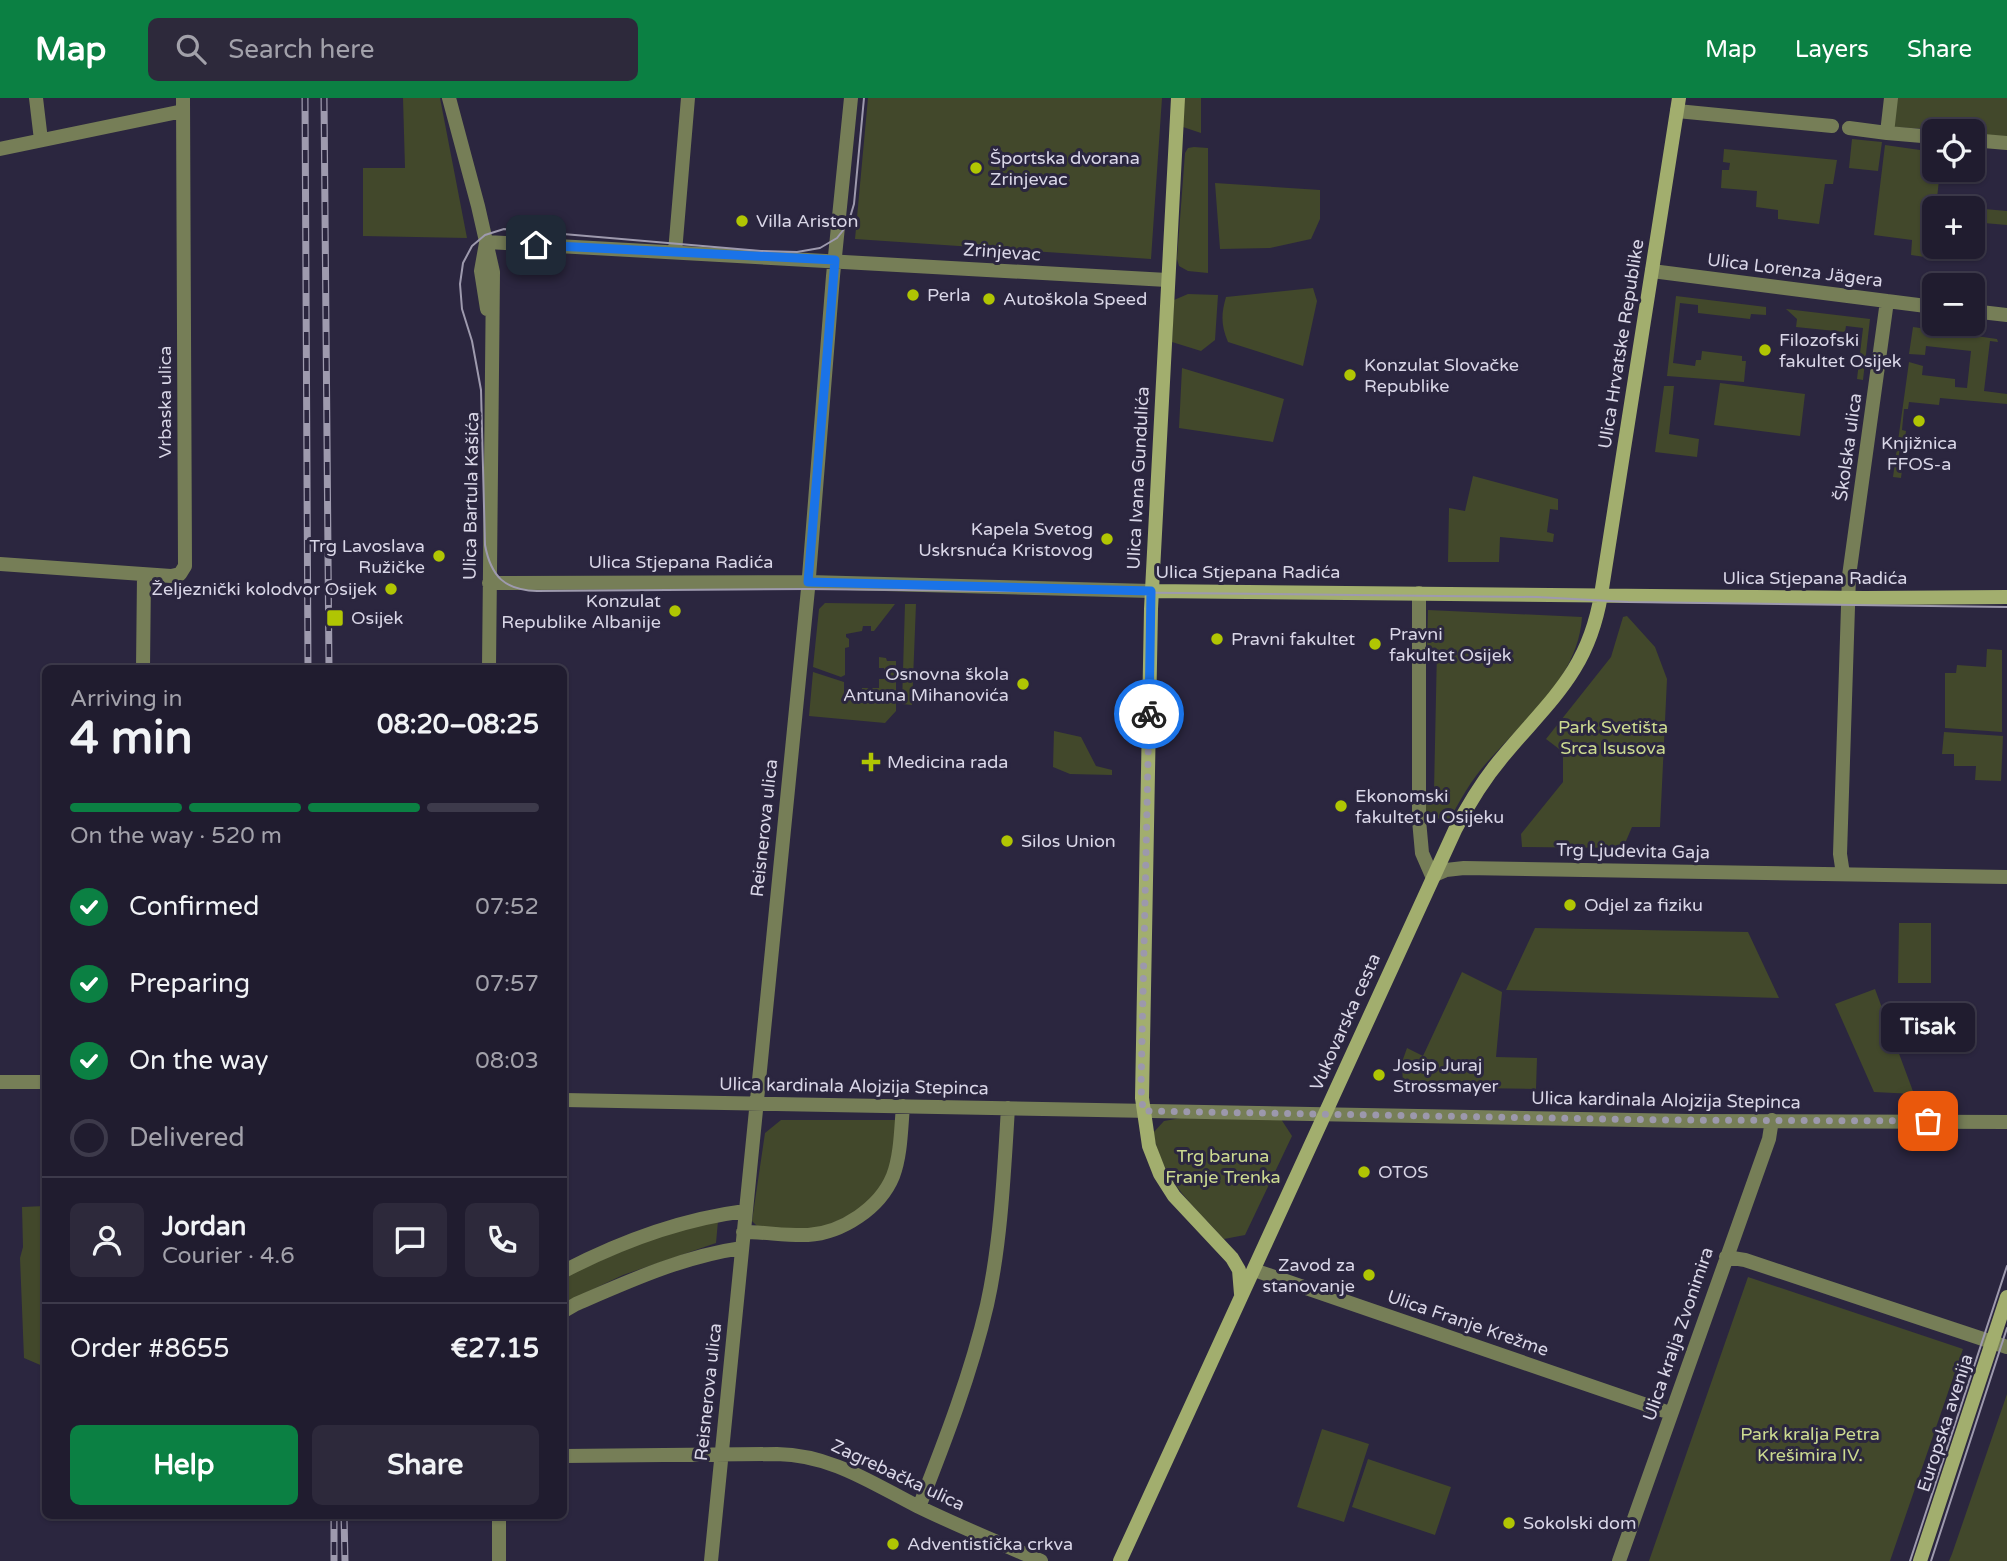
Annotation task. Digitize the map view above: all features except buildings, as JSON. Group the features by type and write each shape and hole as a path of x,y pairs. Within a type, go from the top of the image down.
{"street":[{"path":"36,98 41,140"},
{"name":"Ulica Bartula Kašića","path":"449,98 493,272 489,665"},
{"path":"675,252 688,98"},
{"name":"Reisnerova ulica","path":"710,1561 808,582 851,98"},
{"name":"Ulica Ivana Gundulića","path":"1178,98 1151,591 1141,1088 1149,1146 1165,1183 1191,1216 1232,1258 1241,1279 1240,1302"},
{"path":"1887,133 1891,98"},
{"path":"0,149 183,104"},
{"name":"Vrbaska ulica","path":"144,575 176,576 183,571 186,562 183,104"},
{"path":"1678,104 1832,126"},
{"name":"Ulica Hrvatske Republike","path":"1601,595 1678,104"},
{"path":"1849,128 1922,136"},
{"path":"1985,141 2007,143"},
{"name":"Zrinjevac","path":"486,242 1167,280"},
{"name":"Ulica Lorenza Jägera","path":"1652,271 1922,305"},
{"name":"Školska ulica","path":"1848,598 1887,301"},
{"path":"1985,312 2007,315"},
{"path":"0,564 144,575 143,665"},
{"name":"Ulica Stjepana Radića","path":"489,583 808,582 1151,591 1848,598 2007,597"},
{"path":"1419,593 1419,820 1422,853 1432,876"},
{"name":"Vukovarska cesta","path":"1120,1561 1432,876 1475,793 1505,753 1559,694 1578,665 1594,629 1601,595"},
{"path":"1843,874 1840,854 1848,598"},
{"name":"Trg Ljudevita Gaja","path":"1432,876 1446,870 1464,868 2007,877"},
{"path":"0,1082 42,1082"},
{"name":"Ulica kardinala Alojzija Stepinca","path":"567,1100 1143,1111"},
{"path":"743,1232 808,1235 832,1232 849,1223 873,1203 892,1176 896,1166 903,1106"},
{"path":"919,1507 955,1413 988,1302 1008,1108"},
{"path":"1143,1111 1325,1114"},
{"name":"Ulica kardinala Alojzija Stepinca","path":"1325,1114 2007,1122"},
{"name":"Ulica kralja Zvonimira","path":"1619,1561 1769,1139 1772,1121"},
{"path":"567,1268 643,1235 727,1213 745,1212"},
{"path":"567,1309 655,1271 724,1250 742,1248"},
{"path":"1726,1257 1745,1260 2007,1347"},
{"name":"Ulica Franje Krežme","path":"1254,1270 1670,1413"},
{"name":"Europska avenija","path":"1920,1561 2007,1297"},
{"name":"Zagrebačka ulica","path":"567,1456 810,1456 857,1475 919,1507 1041,1561"},
{"path":"499,1519 499,1561"}],"green space":[{"path":"403,98 440,98 467,238 363,236 363,168 405,168"},
{"path":"868,98 1162,98 1151,259 855,239"},
{"path":"1183,98 1201,98 1201,133 1183,127"},
{"path":"1894,98 2007,98 2007,137 1985,135 1985,119 1922,119 1922,129 1891,127"},
{"path":"1852,139 1882,142 1878,171 1849,168"},
{"path":"1885,145 1922,150 1922,182 1939,182 1937,196 1922,196 1922,257 1911,255 1912,240 1874,235"},
{"path":"1188,148 1208,148 1208,273 1188,271 1179,266 1177,259 1185,153"},
{"path":"1724,149 1837,160 1833,184 1825,184 1819,224 1778,219 1778,210 1756,207 1757,191 1721,188 1722,170 1729,170 1730,163 1723,162"},
{"path":"1215,183 1320,190 1320,219 1311,239 1270,248 1220,249"},
{"path":"1985,209 2007,211 2007,225 1985,223"},
{"path":"1313,288 1317,301 1303,366 1228,342 1222,320 1226,297"},
{"path":"1188,294 1218,295 1215,340 1201,351 1172,342 1174,300"},
{"path":"1676,296 1766,307 1766,315 1751,314 1750,319 1698,313 1698,305 1680,303 1673,363 1695,366 1696,360 1701,360 1702,351 1742,356 1742,361 1746,361 1744,382 1667,376"},
{"path":"1786,309 1870,319 1863,380 1857,379 1863,328 1846,326 1845,332 1796,327 1797,319"},
{"path":"1913,327 1922,328 1922,336 1976,336 1997,339 1998,342 1990,341 1984,391 2007,394 2007,404 1940,398 1939,405 1909,402 1908,409 1904,409 1902,430 1906,431 1904,446 1900,446 1897,469 1902,470 1901,478 1893,477 1909,362 1923,366 1922,375 1955,379 1955,387 1967,388 1971,351 1926,346 1925,355 1909,354"},
{"path":"1182,368 1284,399 1273,442 1179,428"},
{"path":"1720,383 1805,394 1800,436 1714,425"},
{"path":"1664,386 1674,386 1669,434 1699,439 1697,457 1655,452"},
{"path":"1473,476 1558,499 1558,510 1550,509 1547,532 1554,534 1553,542 1500,537 1499,562 1448,562 1449,508 1465,511"},
{"path":"825,603 895,604 874,631 871,631 871,626 863,626 862,631 846,634 849,647 845,648 845,675 841,677 813,667 819,609"},
{"path":"905,604 916,604 912,705 902,704"},
{"path":"1428,610 1582,617 1571,659 1561,677 1478,774 1448,823 1425,812 1425,792 1434,791 1437,649 1427,648"},
{"name":"Park Svetišta Srca Isusova","path":"1627,616 1655,647 1667,679 1660,827 1632,827 1623,848 1522,847 1521,834 1563,782 1563,752 1546,739 1611,657 1623,617"},
{"path":"1987,649 2002,650 2002,732 1945,728 1945,673 1956,673 1957,665 1986,667"},
{"path":"879,657 896,661 896,711 885,723 809,716 813,672 844,682 844,695 861,694 862,688 879,688 879,679 884,679 884,668 879,668"},
{"path":"1054,731 1081,737 1096,766 1112,770 1112,775 1070,774 1053,767"},
{"path":"1944,732 2003,736 2001,781 1975,780 1976,766 1954,766 1954,754 1942,754"},
{"path":"1899,923 1931,923 1931,983 1898,983"},
{"path":"1535,928 1748,932 1779,998 1506,990"},
{"path":"1462,972 1502,992 1496,1057 1537,1058 1536,1089 1403,1087 1402,1062 1407,1048 1423,1056"},
{"path":"1875,989 1914,1094 1874,1092 1835,1004"},
{"name":"Trg baruna Franje Trenka","path":"1181,1118 1281,1119 1292,1136 1245,1235 1224,1239 1180,1191 1164,1165 1153,1133 1164,1121"},
{"path":"781,1120 897,1120 893,1154 877,1193 854,1213 811,1231 761,1230 752,1221 765,1133"},
{"path":"42,1206 42,1366 24,1358 20,1258 23,1247 22,1207"},
{"path":"718,1221 716,1243 623,1275 567,1302 567,1275 665,1233"},
{"name":"Park kralja Petra Krešimira IV.","path":"1748,1277 1963,1349 1890,1561 1649,1561"},
{"path":"2007,1394 2007,1561 1949,1561 1952,1554"},
{"path":"1322,1429 1369,1444 1344,1522 1297,1507"},
{"path":"1368,1459 1451,1487 1435,1535 1352,1507"}],"tram line":[{"path":"864,98 854,204 848,224 837,238 820,248 797,252 761,251 504,229 485,235 472,246 463,263 460,284 462,309 472,341 481,390 485,545 491,566 501,580 516,588 537,591 808,589 1537,597 1628,602 2007,607"},
{"path":"1910,1561 2007,1266"},
{"path":"1931,1561 2007,1328"}],"railway":[{"path":"305,98 308,665"},
{"path":"324,98 329,665"},
{"path":"334,1519 334,1561"},
{"path":"344,1519 345,1561"}],"way so far":[{"path":"1149,714 1141,1088 1143,1111 1662,1120 1928,1121"}],"place":[{"name":"Športska dvorana Zrinjevac","path":"976,168"},
{"name":"Villa Ariston","path":"742,221"},
{"name":"Perla","path":"913,295"},
{"name":"Autoškola Speed","path":"989,299"},
{"name":"Filozofski fakultet Osijek","path":"1765,350"},
{"name":"Konzulat Slovačke Republike","path":"1350,375"},
{"name":"Knjižnica FFOS-a","path":"1919,421"},
{"name":"Kapela Svetog Uskrsnuća Kristovog","path":"1107,539"},
{"name":"Trg Lavoslava Ružičke","path":"439,556"},
{"name":"Željeznički kolodvor Osijek","path":"391,589"},
{"name":"Konzulat Republike Albanije","path":"675,611"},
{"name":"Osijek","path":"335,618"},
{"name":"Pravni fakultet","path":"1217,639"},
{"name":"Pravni fakultet Osijek","path":"1375,644"},
{"name":"Osnovna škola Antuna Mihanovića","path":"1023,684"},
{"name":"Medicina rada","path":"871,762"},
{"name":"Ekonomski fakultet u Osijeku","path":"1341,806"},
{"name":"Silos Union","path":"1007,841"},
{"name":"Odjel za fiziku","path":"1570,905"},
{"name":"Josip Juraj Strossmayer","path":"1379,1075"},
{"name":"Tisak","path":"1928,1121"},
{"name":"OTOS","path":"1364,1172"},
{"name":"Zavod za stanovanje","path":"1369,1275"},
{"name":"Sokolski dom","path":"1509,1523"},
{"name":"Adventistička crkva","path":"893,1544"}],"route":[{"path":"536,245 835,260 808,582 1151,591 1149,714"}]}
